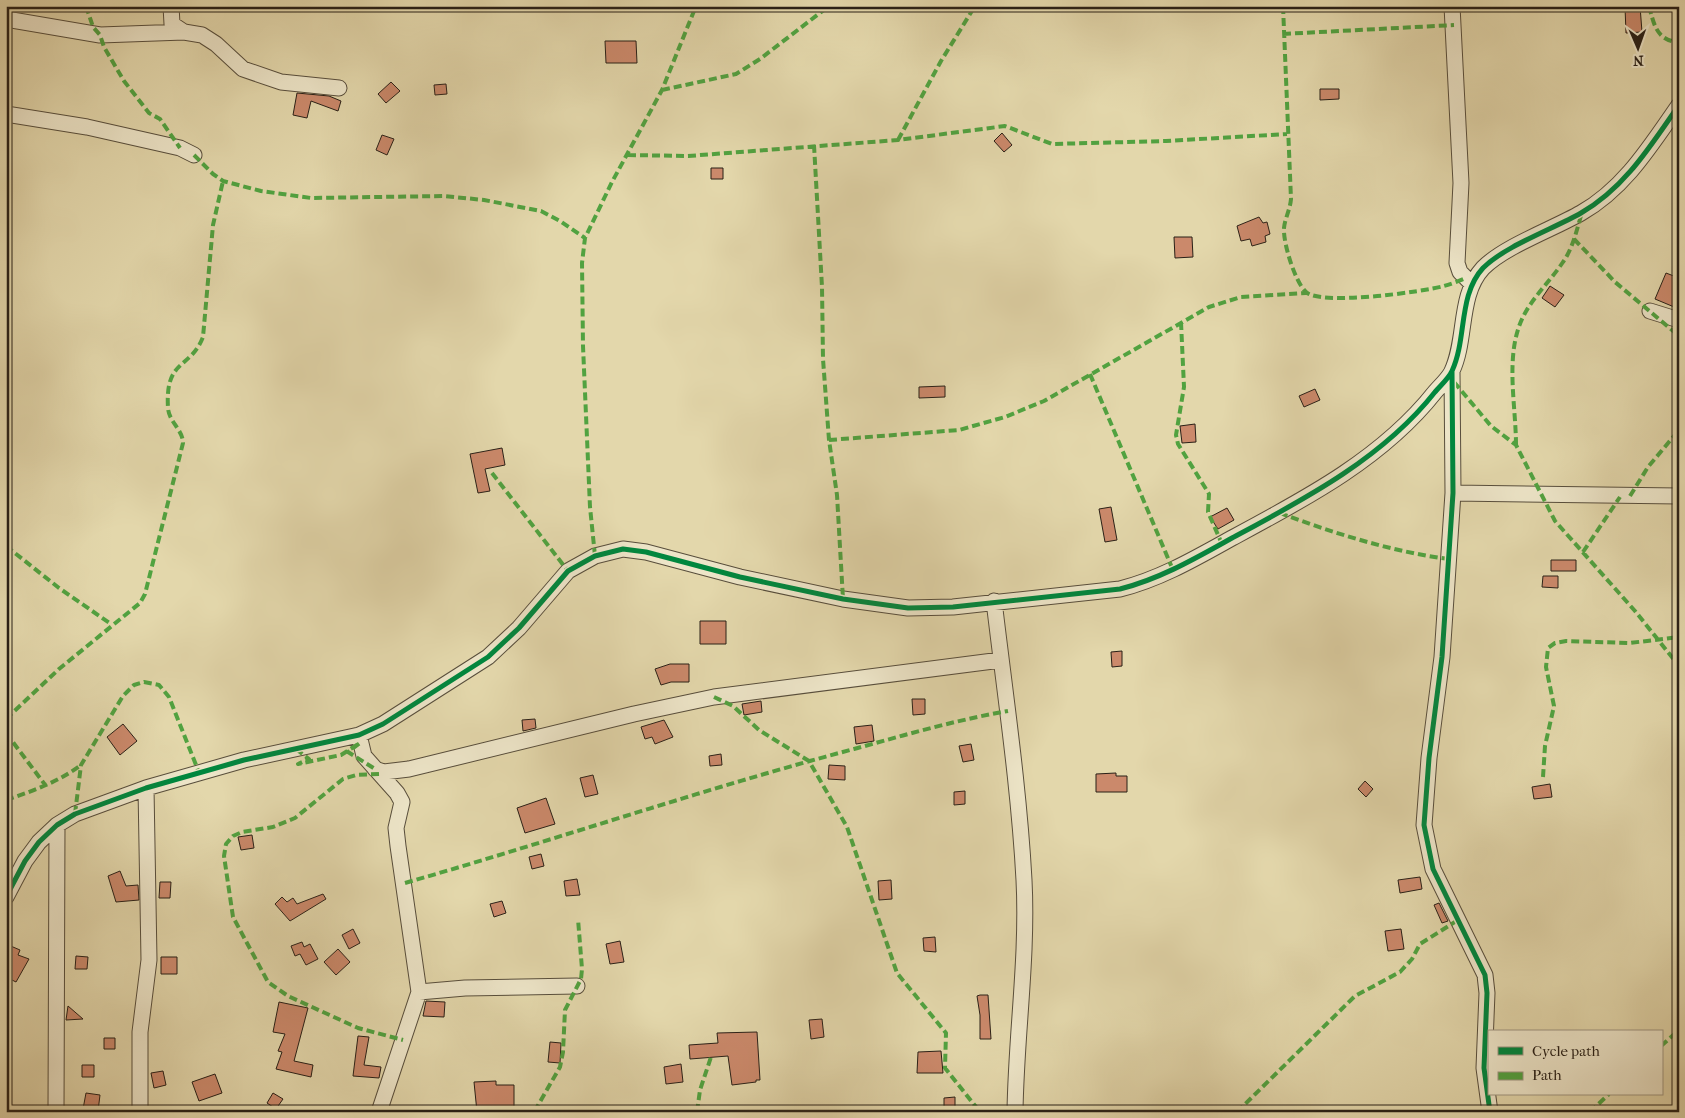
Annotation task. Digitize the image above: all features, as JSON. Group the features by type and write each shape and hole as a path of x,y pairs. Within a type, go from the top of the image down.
{"street":[{"path":"172,6 172,24 184,32"},
{"path":"1452,6 1461,183 1457,263 1460,272 1471,283"},
{"path":"6,19 100,35 184,32 202,35 216,44 244,70 281,82 339,88"},
{"path":"1490,1112 1484,1068 1487,993 1485,975 1433,869 1424,825 1429,758 1442,657 1453,493 1452,371 1471,283 1484,267 1500,255 1582,212 1615,188 1640,161 1679,105"},
{"path":"6,114 87,126 180,148 194,155"},
{"path":"1650,311 1679,320"},
{"path":"6,898 25,861 39,842 57,825 75,814 146,788 244,760 358,735 383,724 488,657 519,628 568,571 595,556 623,549 646,552 740,577 843,599 898,607 953,607 994,601 1120,589 1146,582 1172,570 1280,513 1366,459 1418,414 1452,371"},
{"path":"1453,493 1679,496"},
{"path":"994,601 1012,746 1024,881 1024,951 1015,1112"},
{"path":"375,769 392,772 408,769 634,714 714,697 1001,660"},
{"path":"358,735 364,756 397,792 402,802 396,828 419,992 379,1112"},
{"path":"140,1112 140,1032 149,960 146,788"},
{"path":"56,1112 57,825"},
{"path":"419,992 465,988 577,986"}],"building":[{"path":"1640,6 1642,32 1626,33 1625,7"},
{"path":"605,41 636,41 637,63 606,63"},
{"path":"391,82 400,91 386,103 378,94"},
{"path":"446,84 447,94 435,95 434,85"},
{"path":"1320,89 1339,89 1339,99 1320,100"},
{"path":"297,93 329,96 341,101 338,111 311,101 307,118 293,115"},
{"path":"1002,133 1012,145 1004,152 994,141"},
{"path":"382,135 394,139 387,155 376,150"},
{"path":"711,168 723,168 723,179 711,179"},
{"path":"1259,217 1263,223 1267,222 1270,234 1265,236 1266,242 1252,246 1250,239 1241,241 1237,226"},
{"path":"1174,237 1192,237 1193,257 1175,258"},
{"path":"1666,273 1679,278 1679,309 1655,299"},
{"path":"1550,286 1564,295 1555,307 1542,298"},
{"path":"945,386 945,397 919,398 919,387"},
{"path":"1315,389 1320,400 1304,407 1299,396"},
{"path":"1195,424 1196,442 1182,443 1180,426"},
{"path":"502,448 505,465 485,469 490,491 478,493 470,454"},
{"path":"1111,507 1117,540 1105,542 1099,509"},
{"path":"1227,508 1234,520 1218,529 1210,517"},
{"path":"1551,560 1576,560 1576,571 1551,571"},
{"path":"1543,576 1558,576 1558,588 1542,587"},
{"path":"700,621 726,621 726,644 700,644"},
{"path":"1122,651 1122,666 1112,667 1111,652"},
{"path":"670,664 689,664 689,682 671,682 661,685 655,669"},
{"path":"912,699 925,699 925,714 913,715"},
{"path":"761,701 762,712 744,715 742,704"},
{"path":"535,719 536,728 523,731 522,720"},
{"path":"664,720 673,737 655,744 652,737 645,739 641,727"},
{"path":"123,724 137,741 120,755 107,737"},
{"path":"872,725 874,741 856,744 854,727"},
{"path":"971,744 974,760 963,762 959,746"},
{"path":"721,754 722,765 710,766 709,756"},
{"path":"829,765 845,766 845,780 828,779"},
{"path":"1116,773 1116,776 1127,776 1127,792 1096,792 1096,774"},
{"path":"593,775 598,794 585,797 580,778"},
{"path":"1365,781 1373,789 1366,797 1358,789"},
{"path":"1550,784 1552,797 1534,799 1532,787"},
{"path":"965,791 965,804 954,805 954,792"},
{"path":"546,798 555,824 525,833 517,808"},
{"path":"252,835 254,848 241,850 238,837"},
{"path":"541,854 544,866 532,869 529,857"},
{"path":"120,871 126,886 138,885 139,900 116,902 108,876"},
{"path":"1420,877 1422,889 1400,893 1398,880"},
{"path":"577,879 580,895 566,896 564,881"},
{"path":"891,880 892,899 879,900 878,881"},
{"path":"160,882 171,882 170,898 159,898"},
{"path":"323,894 326,899 290,921 275,904 282,897 287,902 293,898 297,904"},
{"path":"502,901 506,913 494,917 490,904"},
{"path":"1439,903 1448,921 1442,923 1434,905"},
{"path":"353,929 360,943 349,949 342,935"},
{"path":"1401,929 1404,949 1388,951 1385,931"},
{"path":"935,937 936,952 924,951 923,938"},
{"path":"620,941 624,962 610,964 606,944"},
{"path":"302,942 304,947 310,944 318,959 306,965 300,954 295,956 291,946"},
{"path":"6,944 20,950 18,955 29,959 16,982 6,977 6,968 11,959 6,957"},
{"path":"338,949 350,962 336,975 324,962"},
{"path":"76,956 88,957 87,969 75,969"},
{"path":"161,957 177,957 177,974 161,974"},
{"path":"988,995 991,1039 980,1039 980,1015 977,996"},
{"path":"426,1001 445,1002 444,1017 423,1016"},
{"path":"279,1002 308,1008 294,1061 313,1065 311,1077 276,1069 282,1052 278,1051 285,1034 273,1032"},
{"path":"68,1006 83,1019 66,1020"},
{"path":"822,1019 824,1037 811,1039 809,1020"},
{"path":"757,1032 760,1080 756,1080 756,1082 732,1085 728,1056 690,1059 689,1045 718,1043 717,1033"},
{"path":"358,1036 369,1037 364,1065 381,1067 379,1078 353,1076"},
{"path":"104,1038 115,1038 115,1049 104,1049"},
{"path":"550,1042 561,1043 560,1063 548,1062"},
{"path":"941,1051 943,1073 917,1073 918,1052"},
{"path":"681,1064 683,1082 666,1084 664,1067"},
{"path":"82,1065 94,1065 94,1077 82,1077"},
{"path":"163,1071 166,1085 154,1088 151,1073"},
{"path":"215,1074 222,1093 199,1101 192,1082"},
{"path":"496,1081 496,1085 514,1085 514,1112 477,1112 474,1082"},
{"path":"86,1093 100,1095 98,1111 83,1109"},
{"path":"273,1093 283,1099 276,1109 267,1103"},
{"path":"955,1097 955,1111 944,1111 944,1098"}],"marked path":[{"path":"86,6 93,27 100,35 104,47 124,81 149,113 160,119 180,148"},
{"path":"595,556 590,507 583,346 582,263 585,238 612,182 662,90 696,6"},
{"path":"662,90 736,74 760,59 829,6"},
{"path":"898,140 941,61 975,6"},
{"path":"1283,6 1291,199 1284,235 1290,262 1302,287 1306,292 1315,296 1350,298 1432,289 1466,278"},
{"path":"1649,6 1655,25 1661,35 1666,39 1679,42"},
{"path":"1283,34 1454,25"},
{"path":"628,155 688,156 898,140 1005,126 1052,144 1166,141 1287,134"},
{"path":"814,145 822,287 823,359 829,440 837,495 843,599"},
{"path":"194,155 223,181 261,191 311,198 444,196 484,200 541,211 585,238"},
{"path":"6,719 59,669 140,603 145,594 183,443 181,434 169,413 168,392 170,380 174,372 192,355 203,337 213,225 223,181"},
{"path":"1516,445 1512,379 1514,346 1518,330 1528,308 1566,257 1582,212"},
{"path":"1574,239 1615,282 1679,336"},
{"path":"829,440 959,430 1005,417 1044,401 1209,307 1241,297 1306,293"},
{"path":"1181,322 1184,387 1176,435 1178,444 1209,494 1208,512 1222,544"},
{"path":"1090,374 1173,570"},
{"path":"1454,382 1491,426 1516,445 1555,521 1635,611 1679,666"},
{"path":"1630,496 1648,467 1679,430"},
{"path":"492,473 568,571"},
{"path":"1583,552 1620,497"},
{"path":"1280,513 1363,541 1406,552 1449,559"},
{"path":"6,546 59,588 111,624"},
{"path":"1543,777 1545,746 1554,706 1546,667 1548,648 1555,643 1566,641 1630,643 1679,637"},
{"path":"75,814 81,765 123,696 134,685 144,682 159,685 169,697 200,775"},
{"path":"714,697 733,706 759,730 809,761 847,827 897,973 946,1033 945,1068 980,1112"},
{"path":"405,883 798,764 931,728 1008,711"},
{"path":"6,733 46,786"},
{"path":"296,749 309,759 298,764 341,755 360,743 348,752 375,769"},
{"path":"6,800 54,781 81,765"},
{"path":"379,774 356,775 343,779 295,818 273,827 242,832 233,836 226,844 224,856 233,917 268,982 288,996 358,1028 403,1040"},
{"path":"537,1112 537,1107 560,1067 563,1052 565,1010 581,979 578,919"},
{"path":"1237,1112 1355,996 1400,972 1412,959 1420,944 1458,920"},
{"path":"1662,1045 1679,1030"},
{"path":"697,1112 700,1090 711,1057"},
{"path":"1590,1112 1607,1096"}],"cycle path":[{"path":"6,897 25,861 39,842 57,825 75,814 146,788 244,760 359,735 383,724 488,657 519,628 568,571 595,556 623,549 646,552 740,577 843,599 908,608 953,607 1120,589 1149,580 1178,567 1315,492 1367,457 1392,437 1414,416 1451,374 1460,345 1466,304 1475,279 1483,268 1516,245 1581,213 1597,203 1636,165 1679,105"},
{"path":"1452,371 1453,493 1442,657 1429,758 1424,825 1433,869 1485,975 1487,993 1484,1068 1490,1112"}]}
